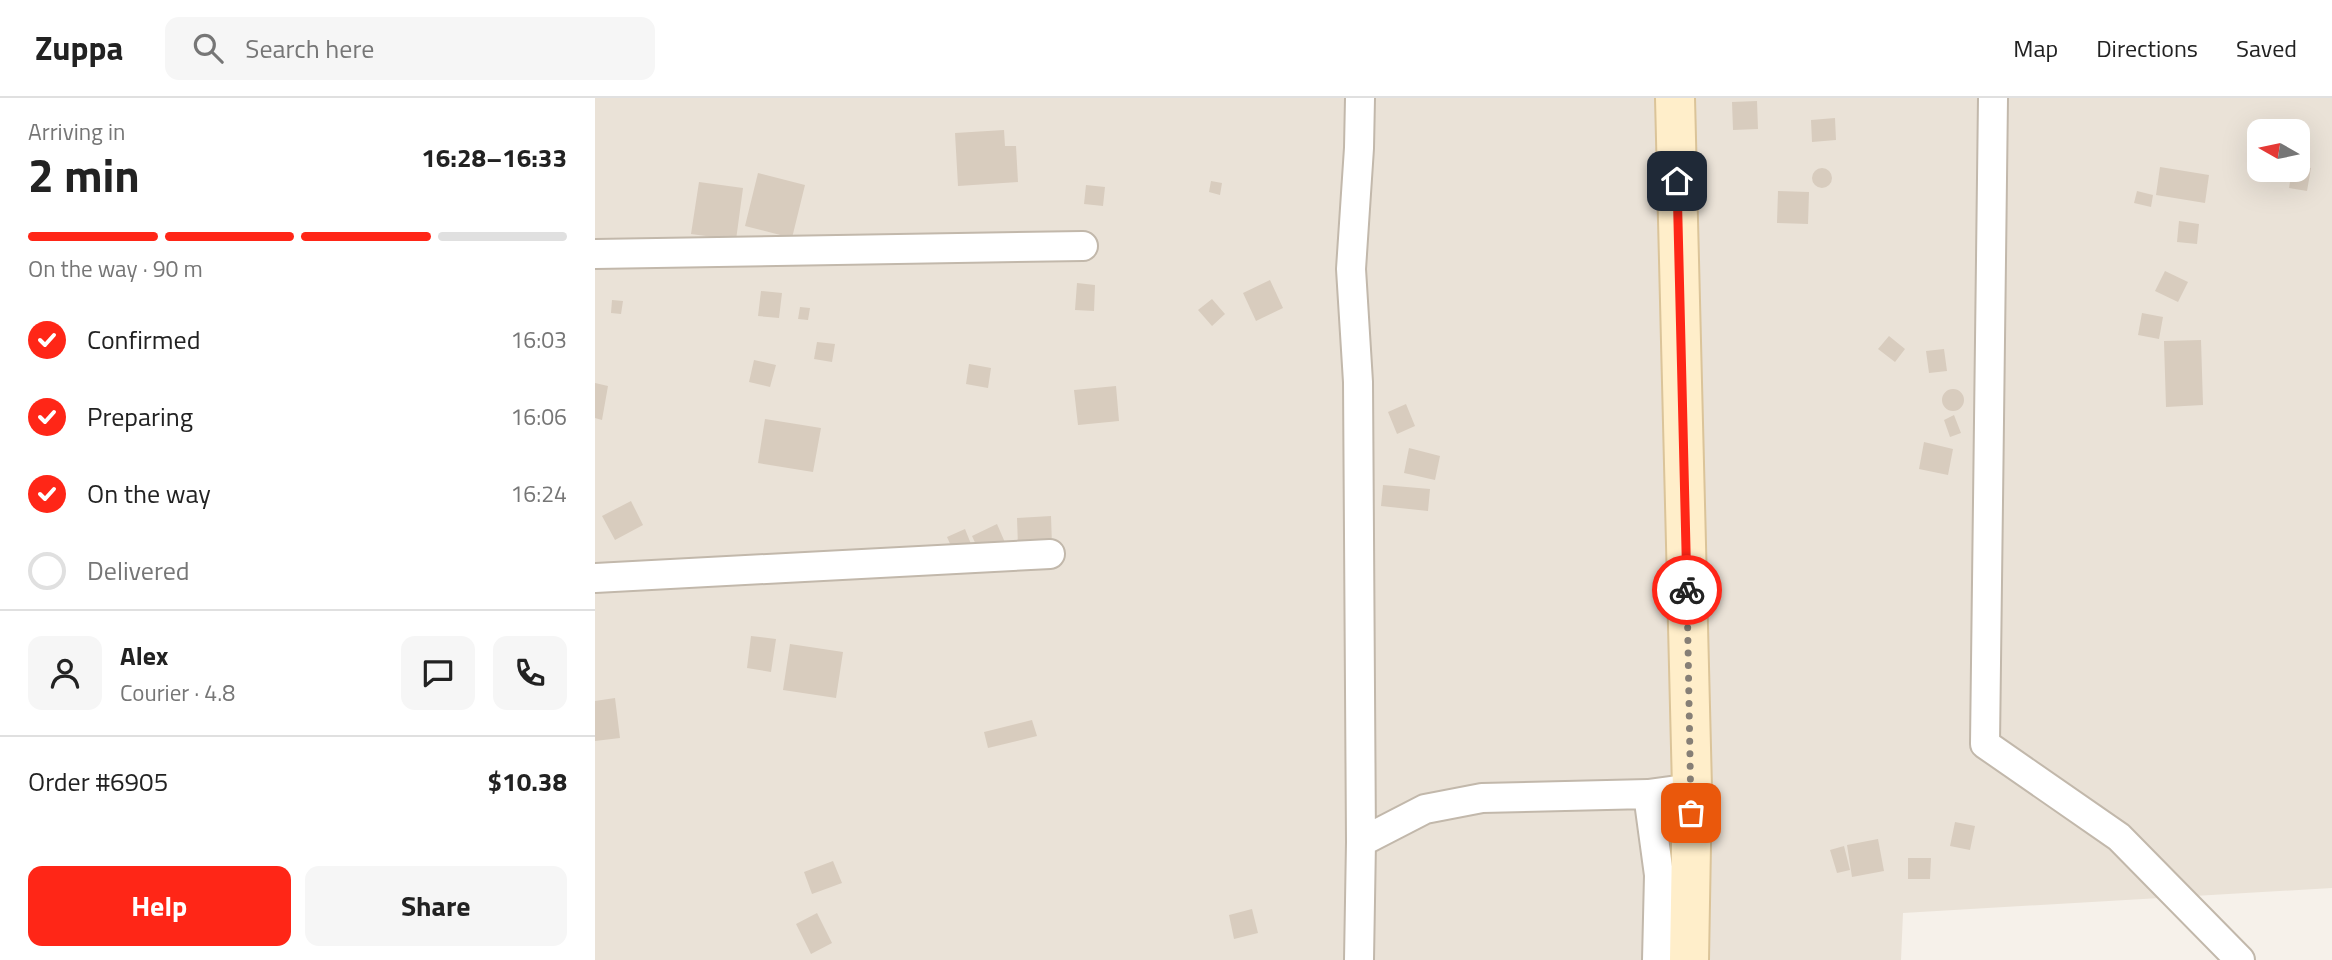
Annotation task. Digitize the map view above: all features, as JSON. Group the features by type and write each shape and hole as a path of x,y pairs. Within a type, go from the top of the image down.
{"street":[{"path":"1359,960 1361,842 1358,382 1351,270 1360,98"},
{"path":"1675,98 1692,788 1689,960"},
{"path":"1993,98 1985,744 2119,837 2240,960"},
{"path":"595,254 1083,246"},
{"path":"595,578 1051,554"},
{"path":"1361,842 1425,809 1482,798 1648,794 1692,788"},
{"path":"1648,794 1659,876 1657,960"}],"shaded area":[{"path":"595,98 2332,98 2332,888 1903,913 1901,960 595,960"}],"building":[{"path":"1757,101 1758,129 1733,130 1732,102"},
{"path":"1835,118 1836,140 1812,142 1811,120"},
{"path":"1004,130 1005,146 1016,146 1018,182 958,186 955,133"},
{"path":"2160,167 2209,175 2205,203 2156,195"},
{"path":"1822,168 1829,171 1832,178 1829,185 1822,188 1815,185 1812,178 1815,171"},
{"path":"758,173 805,185 792,238 745,226"},
{"path":"1211,181 1222,183 1220,195 1209,192"},
{"path":"699,182 743,188 736,240 691,234"},
{"path":"2290,182 2309,182 2307,191 2289,188"},
{"path":"1086,185 1105,187 1103,206 1084,204"},
{"path":"1778,191 1809,192 1808,224 1777,223"},
{"path":"2137,191 2153,195 2151,207 2134,203"},
{"path":"2179,221 2199,224 2197,244 2177,242"},
{"path":"2165,271 2188,282 2178,302 2155,291"},
{"path":"1270,280 1283,308 1256,321 1243,293"},
{"path":"1077,283 1095,285 1094,311 1075,310"},
{"path":"761,291 782,293 779,318 758,316"},
{"path":"1212,299 1225,314 1212,326 1198,310"},
{"path":"612,300 623,301 621,314 611,313"},
{"path":"800,307 810,308 808,320 798,319"},
{"path":"2142,313 2163,317 2159,339 2138,335"},
{"path":"1889,336 1905,349 1895,362 1878,349"},
{"path":"2201,340 2203,405 2166,407 2164,341"},
{"path":"817,342 835,344 832,362 814,359"},
{"path":"1944,349 1947,371 1929,373 1926,351"},
{"path":"754,360 776,365 770,387 749,382"},
{"path":"969,364 991,368 988,388 966,384"},
{"path":"595,383 608,386 602,420 595,418"},
{"path":"1116,386 1119,421 1078,425 1074,390"},
{"path":"1953,389 1961,392 1964,400 1961,408 1953,411 1945,408 1942,400 1945,392"},
{"path":"1406,404 1415,426 1397,434 1388,412"},
{"path":"1954,415 1961,433 1950,437 1944,420"},
{"path":"765,419 821,428 813,472 758,463"},
{"path":"1924,442 1953,449 1948,475 1919,469"},
{"path":"1409,448 1440,456 1435,480 1404,473"},
{"path":"1383,485 1430,489 1428,511 1381,506"},
{"path":"631,501 643,525 615,540 602,516"},
{"path":"1051,516 1052,545 1018,546 1017,518"},
{"path":"997,524 1007,547 982,558 972,536"},
{"path":"965,529 973,549 956,557 947,537"},
{"path":"751,636 776,639 771,672 747,668"},
{"path":"790,644 843,652 836,698 783,690"},
{"path":"615,698 620,738 595,741 595,701"},
{"path":"1032,720 1037,736 988,748 984,732"},
{"path":"1955,822 1975,826 1970,850 1950,846"},
{"path":"1878,839 1884,871 1852,877 1847,845"},
{"path":"1844,846 1850,870 1837,873 1830,850"},
{"path":"1908,858 1931,858 1930,879 1908,879"},
{"path":"833,861 842,883 812,894 804,872"},
{"path":"1252,909 1258,933 1234,939 1229,915"},
{"path":"817,913 832,943 811,954 796,924"}],"way so far":[{"path":"1687,590 1691,813"}],"route":[{"path":"1677,181 1687,590"}]}
